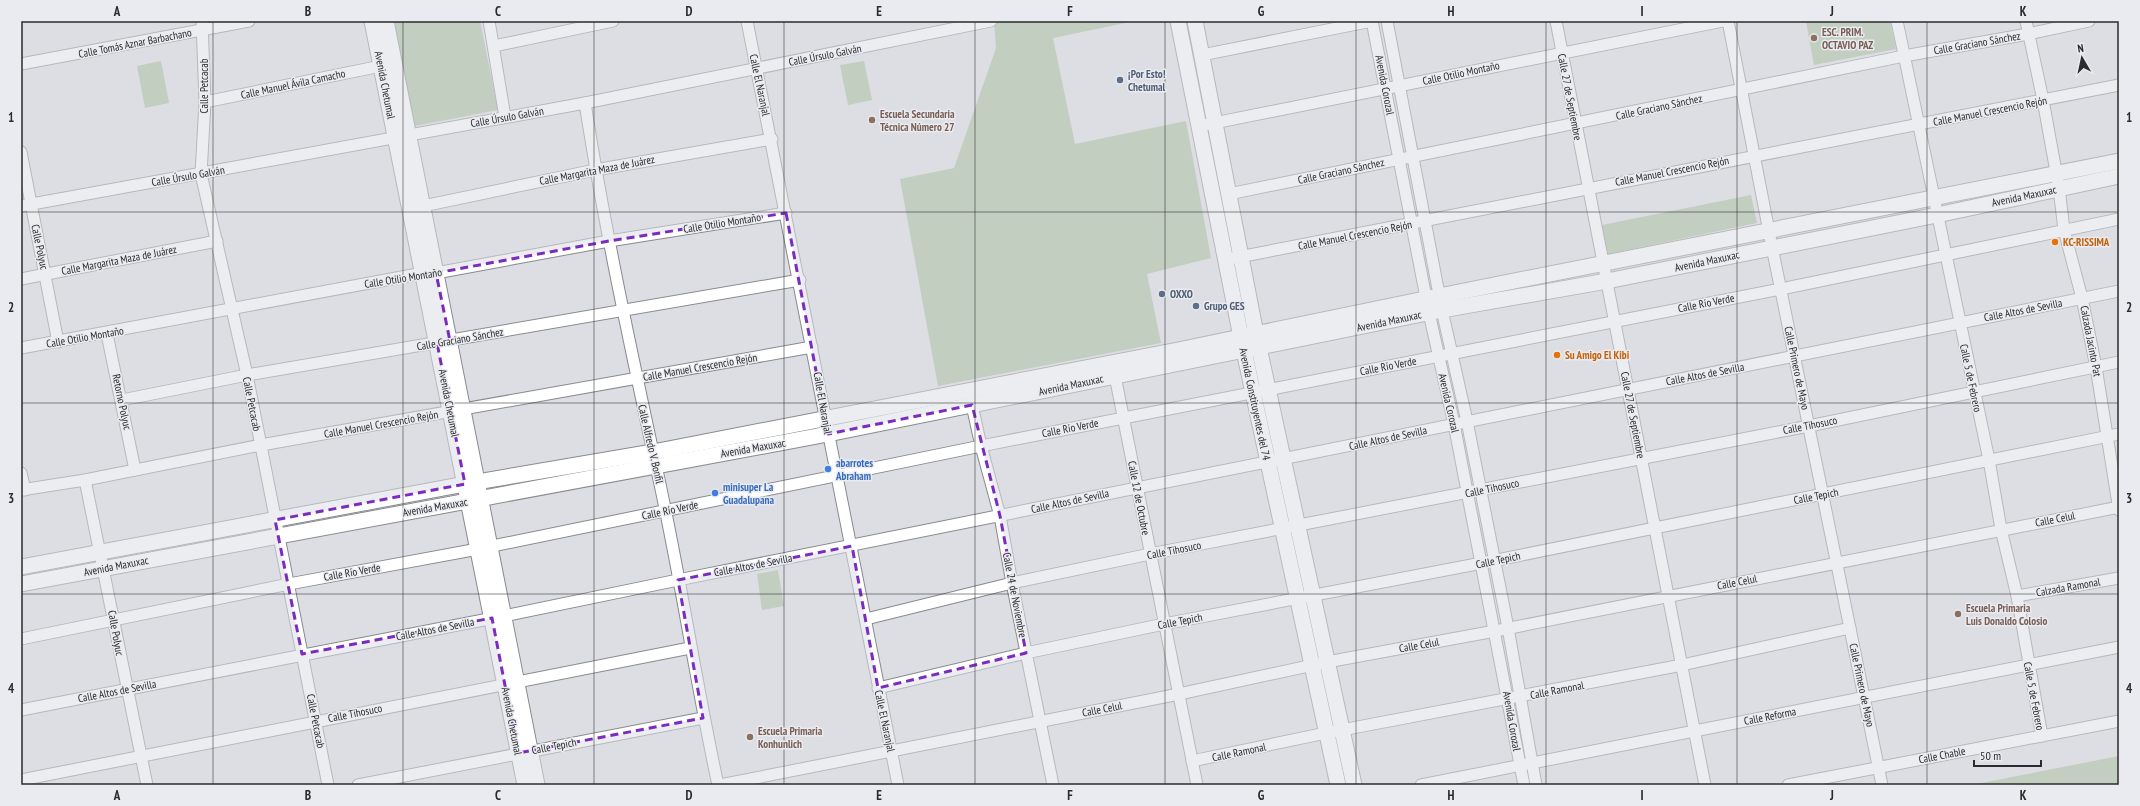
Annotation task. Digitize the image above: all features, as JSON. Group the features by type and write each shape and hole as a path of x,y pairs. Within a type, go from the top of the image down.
{"main road":[{"name":"Avenida Chetumal","path":"372,21 381,66 423,206 429,273"},
{"name":"Avenida Chetumal","path":"386,21 402,137 525,752 537,785"},
{"name":"Avenida Constituyentes del 74","path":"1178,21 1253,392 1338,785"},
{"name":"Avenida Constituyentes del 74","path":"1195,21 1268,390 1354,785"},
{"name":"Avenida Maxuxac","path":"1434,305 1607,281 1937,215 2058,181 2119,161"},
{"name":"Avenida Maxuxac","path":"21,584 475,500 654,459 826,417 1243,344 1434,305 1603,263 1934,198 2058,181 2119,176"},
{"name":"Avenida Maxuxac","path":"21,567 471,483 828,434 1115,376 1243,344"},
{"name":"Avenida Chetumal","path":"525,752 525,785"}],"street":[{"name":"Calle Tomás Aznar Barbachano","path":"21,64 203,25 249,21"},
{"path":"489,21 506,117"},
{"path":"494,46 613,21"},
{"name":"Calle El Naranjal","path":"747,21 800,280 828,434 852,546 878,688 898,785"},
{"name":"Calle Úrsulo Galván","path":"26,205 585,103 991,21"},
{"path":"1202,55 1372,21"},
{"name":"Avenida Corozal","path":"1372,21 1400,159 1411,224 1434,305 1450,352 1467,421 1521,696 1536,785"},
{"name":"Avenida Corozal","path":"1387,21 1424,221 1434,305 1438,356 1468,493 1524,785"},
{"name":"Calle 27 de Septiembre","path":"1556,21 1705,785"},
{"name":"Calle Otilio Montaño","path":"1199,126 1562,52 1723,21"},
{"name":"Calle Primero de Mayo","path":"1728,21 1808,426 1882,785"},
{"name":"Calle 5 de Febrero","path":"1897,21 1989,460 2001,529 2017,596 2028,665 2042,736"},
{"name":"Calzada Jacinto Pat","path":"2026,21 2044,100 2058,181 2064,230 2082,298 2096,367 2114,435 2119,508"},
{"name":"Calle Graciano Sánchez","path":"1229,194 1904,56 2028,34 2089,21"},
{"name":"Calle Petcacab","path":"203,25 205,102 201,174 247,375 290,584 302,654 328,785"},
{"name":"Calle Manuel Ávila Camacho","path":"205,102 381,66"},
{"name":"Calle Manuel Crescencio Rejón","path":"1226,259 1411,224 1754,155 1920,125 2119,85"},
{"name":"Calle Alfredo V. Bonfil","path":"585,103 595,170 622,310 665,511 703,718 719,785"},
{"name":"Calle Margarita Maza de Juárez","path":"423,206 595,170 772,139"},
{"name":"Calle Polyuc","path":"21,152 26,205 45,275 58,342"},
{"name":"Calle Otilio Montaño","path":"21,348 107,334 429,273 609,241 786,213"},
{"name":"Calle Río Verde","path":"21,639 290,584 484,548 981,446 1438,356 1450,352 1781,289 2119,219"},
{"name":"Calle Margarita Maza de Juárez","path":"21,279 217,241"},
{"name":"Calle Graciano Sánchez","path":"122,400 247,375 800,280"},
{"name":"Calle Altos de Sevilla","path":"21,710 498,617 2119,291"},
{"name":"Retorno Polyuc","path":"107,334 122,400 135,470"},
{"name":"Calle Manuel Crescencio Rejón","path":"23,490 85,480 261,445 812,347"},
{"name":"Calle Tihosuco","path":"866,619 1012,583 1150,554 1282,530 1808,426 2119,362"},
{"name":"Calle 12 de Octubre","path":"1115,376 1136,488 1197,785"},
{"name":"Calle 24 de Noviembre","path":"972,405 981,446 1000,516 1039,722 1053,785"},
{"name":"Calle Tepich","path":"878,688 1026,653 1164,624 1297,597 1313,596 1482,564 1494,560 1823,495 2114,435"},
{"path":"21,473 23,490"},
{"name":"Calle Polyuc","path":"85,480 101,552 126,689 147,785"},
{"name":"Calle Celul","path":"719,785 1178,694 1327,662 1495,631 2001,529 2119,508"},
{"name":"Calzada Ramonal","path":"2017,596 2119,578"},
{"name":"Calle Ramonal","path":"1192,761 1326,733 1682,665 1850,628"},
{"name":"Calle Reforma","path":"1421,785 2119,647"},
{"name":"Calle Tihosuco","path":"21,780 316,720 690,648"},
{"name":"Calle Tepich","path":"358,785 703,718"},
{"name":"Calle Chable","path":"1788,785 2119,721"}],"highlighted area":[{"path":"786,213 828,434 972,405 1000,516 1026,653 878,688 852,546 678,580 703,718 518,753 492,618 302,654 275,520 465,484 437,343 450,341 436,273 609,241"}],"green space":[{"path":"394,21 480,21 498,110 415,126"},
{"path":"994,21 1135,21 1053,38 1075,144 1186,121 1211,258 1147,274 1161,343 938,386 900,179 954,168 996,48"},
{"path":"1806,21 1890,21 1896,49 1814,65"},
{"path":"161,61 169,103 145,108 137,66"},
{"path":"864,61 872,100 848,105 840,65"},
{"path":"1751,195 1757,223 1608,254 1602,225"},
{"path":"778,570 784,606 762,610 757,574"},
{"path":"2119,756 2119,785 1971,785"}],"place":[{"name":"ESC. PRIM. OCTAVIO PAZ","path":"1814,38"},
{"name":"¡Por Esto! Chetumal","path":"1120,80"},
{"name":"Escuela Secundaria Técnica Número 27","path":"872,120"},
{"name":"KC-RISSIMA","path":"2055,242"},
{"name":"OXXO","path":"1162,294"},
{"name":"Grupo GES","path":"1196,306"},
{"name":"Su Amigo El Kibi","path":"1557,355"},
{"name":"abarrotes Abraham","path":"828,469"},
{"name":"minisuper La Guadalupana","path":"715,493"},
{"name":"Escuela Primaria Luis Donaldo Colosio","path":"1958,614"},
{"name":"Escuela Primaria Konhunlich","path":"750,737"}]}
